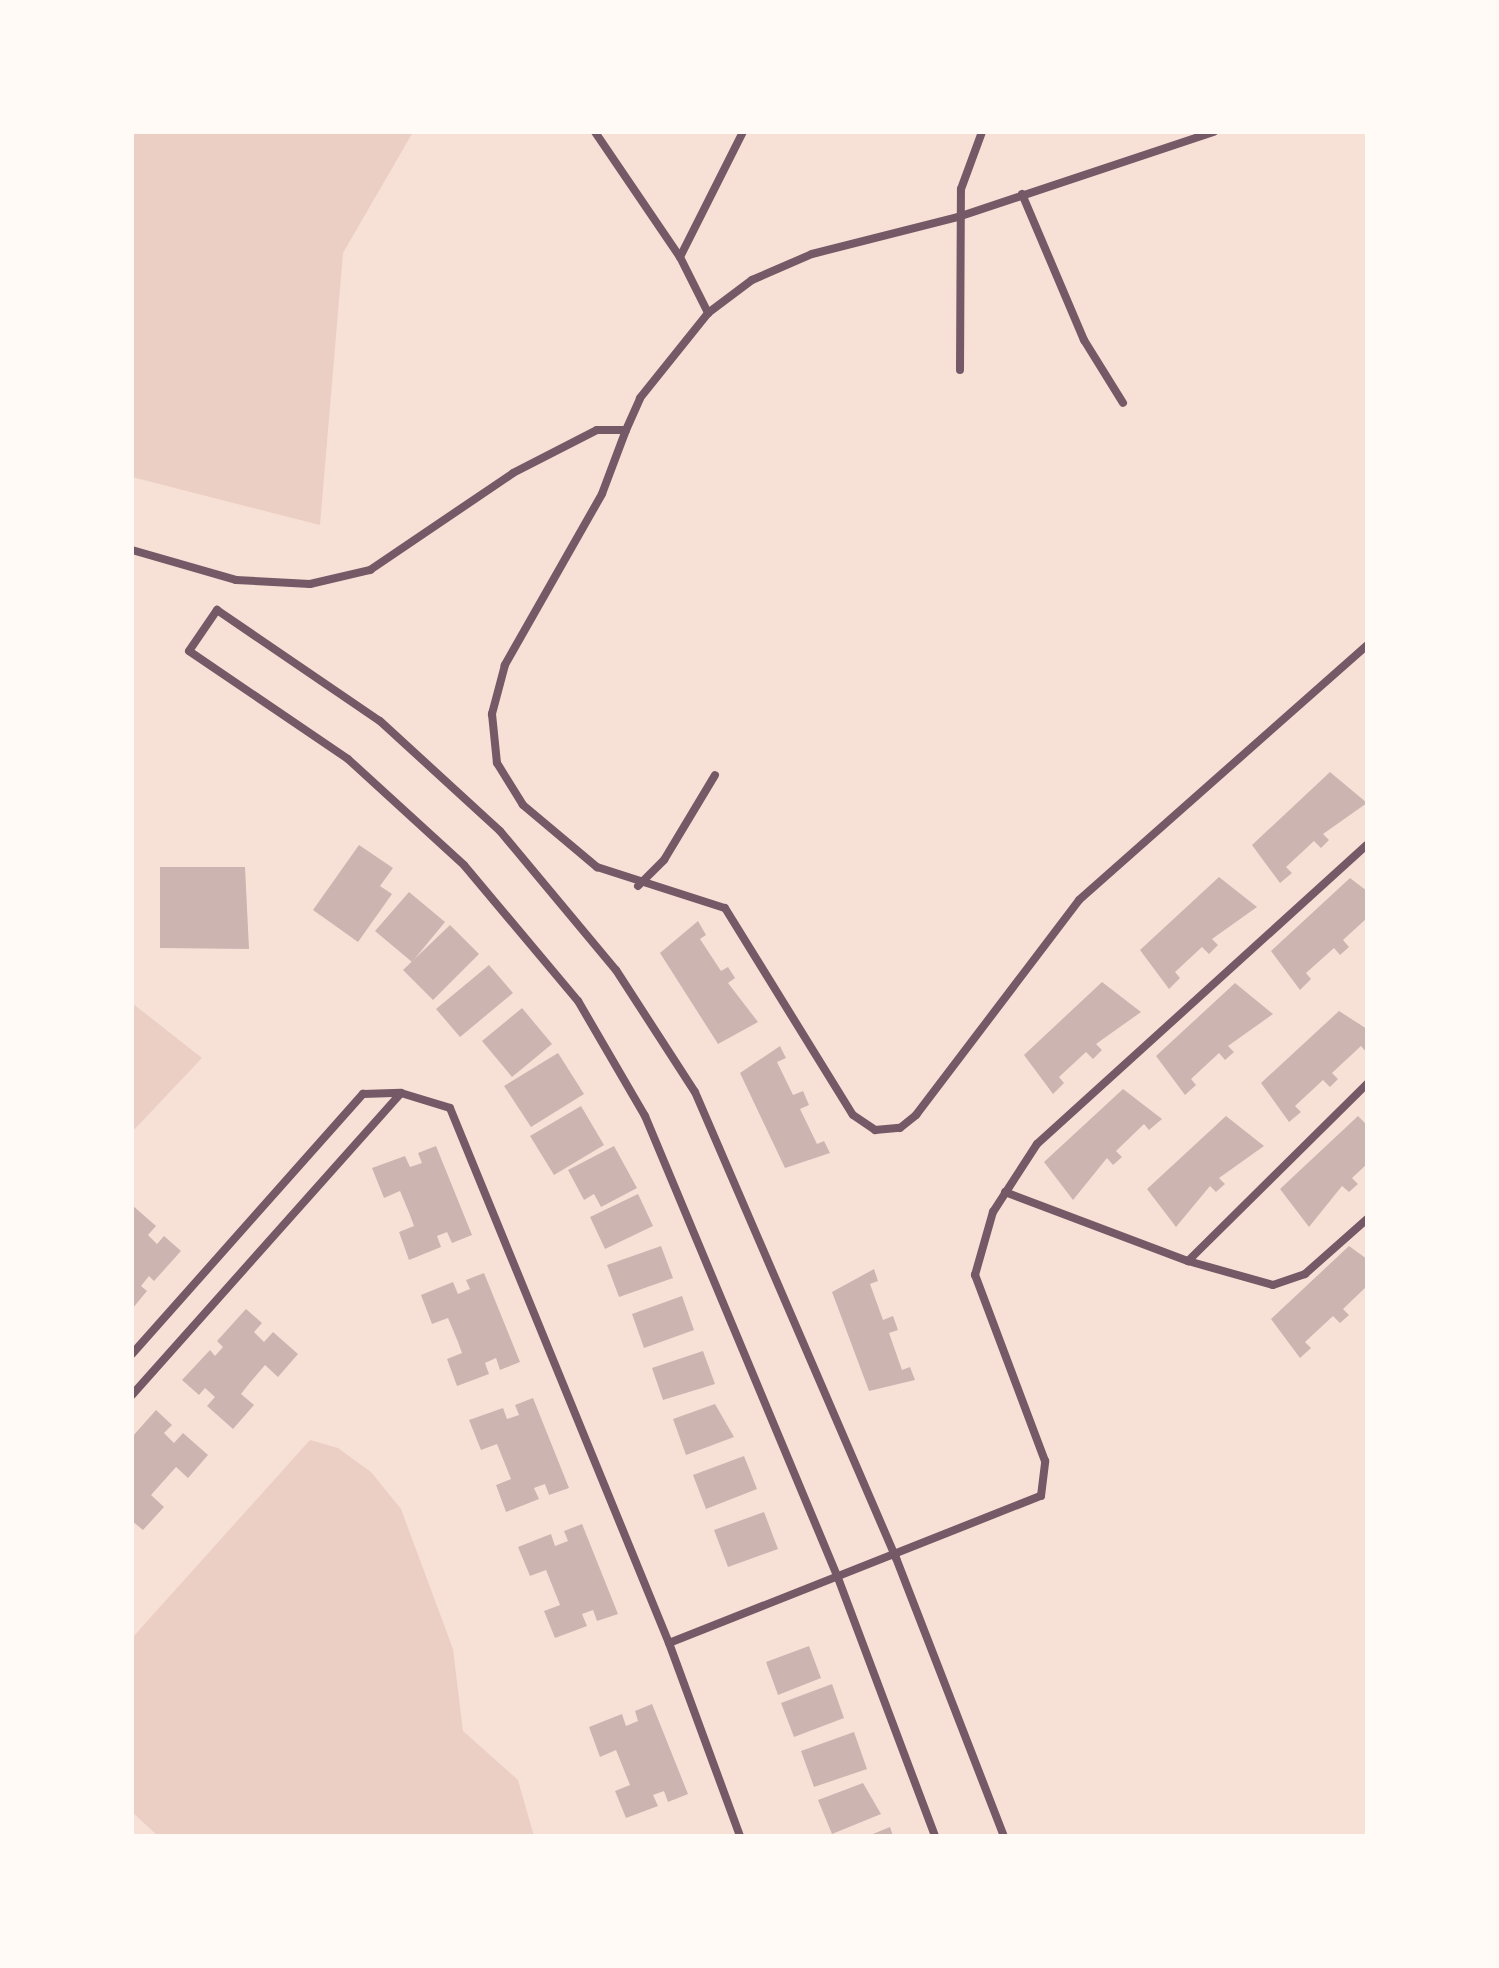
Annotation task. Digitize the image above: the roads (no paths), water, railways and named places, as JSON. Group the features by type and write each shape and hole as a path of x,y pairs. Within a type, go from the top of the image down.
{"street":[{"path":"595,132 680,257 708,313"},
{"path":"680,257 743,132"},
{"path":"960,370 958,217 967,160 982,132"},
{"path":"1214,132 958,217 812,254 752,280 708,313 640,398 602,494 505,665 492,738 507,786 523,805 597,867 638,886 725,908 853,1115 875,1130 900,1128 1079,900 1367,645"},
{"path":"1022,194 1084,340 1123,403"},
{"path":"132,550 236,580 340,581 370,570 513,473 597,430 626,430"},
{"path":"935,1836 838,1578 645,1116 578,1001 464,865 348,759 189,651 217,610 380,721 500,831 616,970 695,1092 896,1558 1004,1836"},
{"path":"638,886 664,860 715,775"},
{"path":"669,1643 896,1558 1041,1496 1045,1461 975,1275 1005,1192 1037,1144 1367,845"},
{"path":"1188,1261 1367,1084"},
{"path":"132,1395 401,1093"},
{"path":"132,1354 363,1094 401,1093 450,1108 669,1643 740,1836"},
{"path":"1005,1192 1188,1261 1273,1285 1305,1274 1367,1219"}]}
